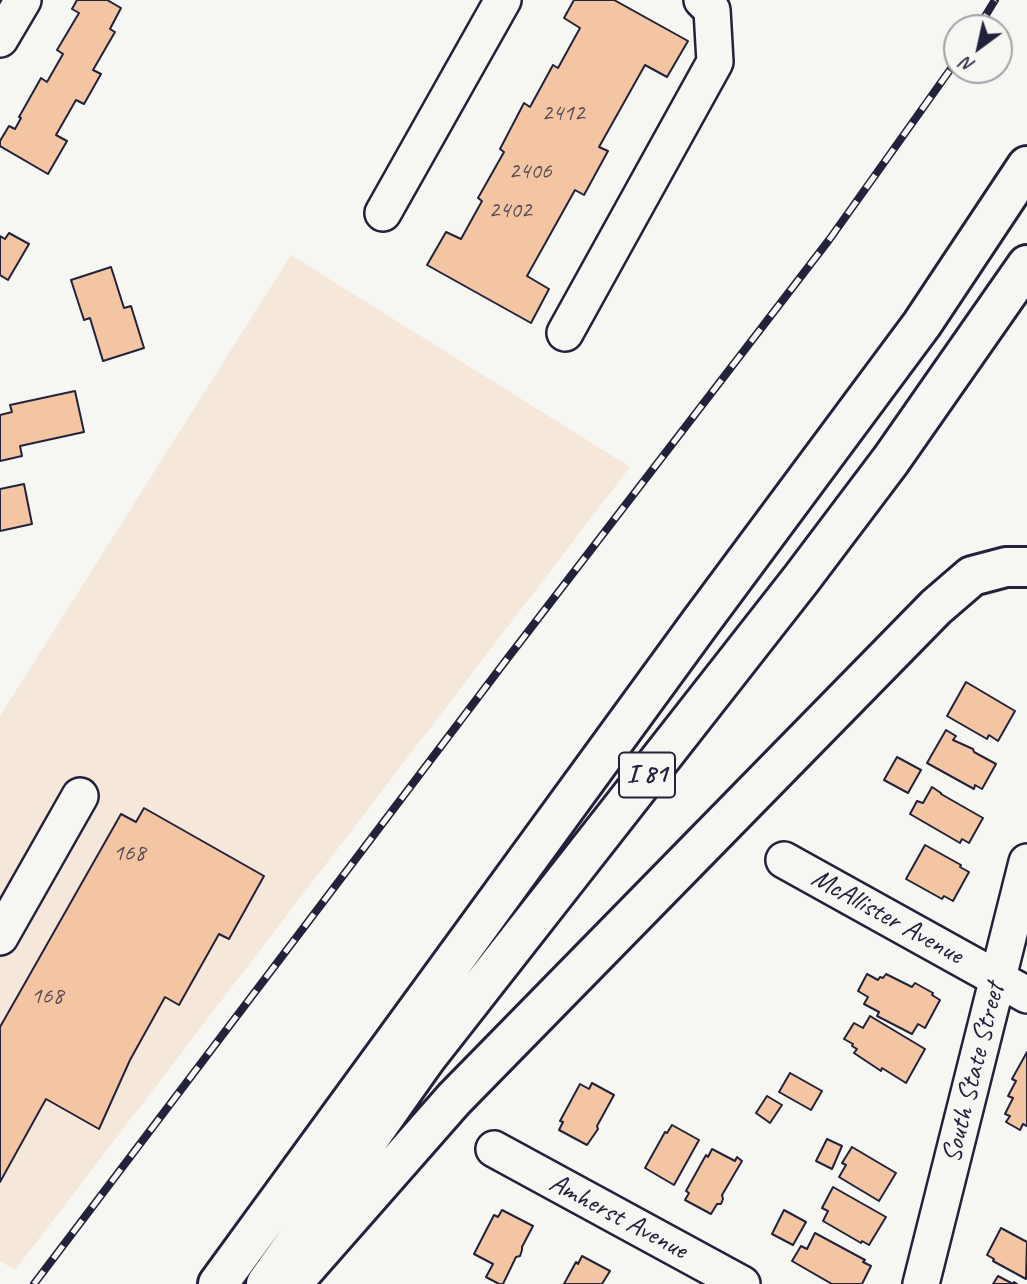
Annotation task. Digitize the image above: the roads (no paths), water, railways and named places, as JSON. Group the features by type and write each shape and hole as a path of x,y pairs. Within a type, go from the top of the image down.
{"highway":[{"name":"I 81","path":"218,1284 708,612 922,324 1027,166"},
{"name":"I 81","path":"266,1284 426,1058 802,578 883,470 1027,265"},
{"path":"291,1284 454,1098 936,607 972,576 1006,567 1027,567"}],"street":[{"path":"0,39 23,0"},
{"path":"383,213 503,0"},
{"path":"565,333 715,62 712,10 702,0"},
{"path":"0,937 80,796"},
{"name":"McAllister Avenue","path":"784,860 1012,986"},
{"name":"South State Street","path":"921,1284 1012,986 1027,862"},
{"name":"Amherst Avenue","path":"494,1149 742,1284"}],"railway":[{"path":"986,14 995,0"},
{"path":"34,1284 507,659 829,240 943,80"}]}
